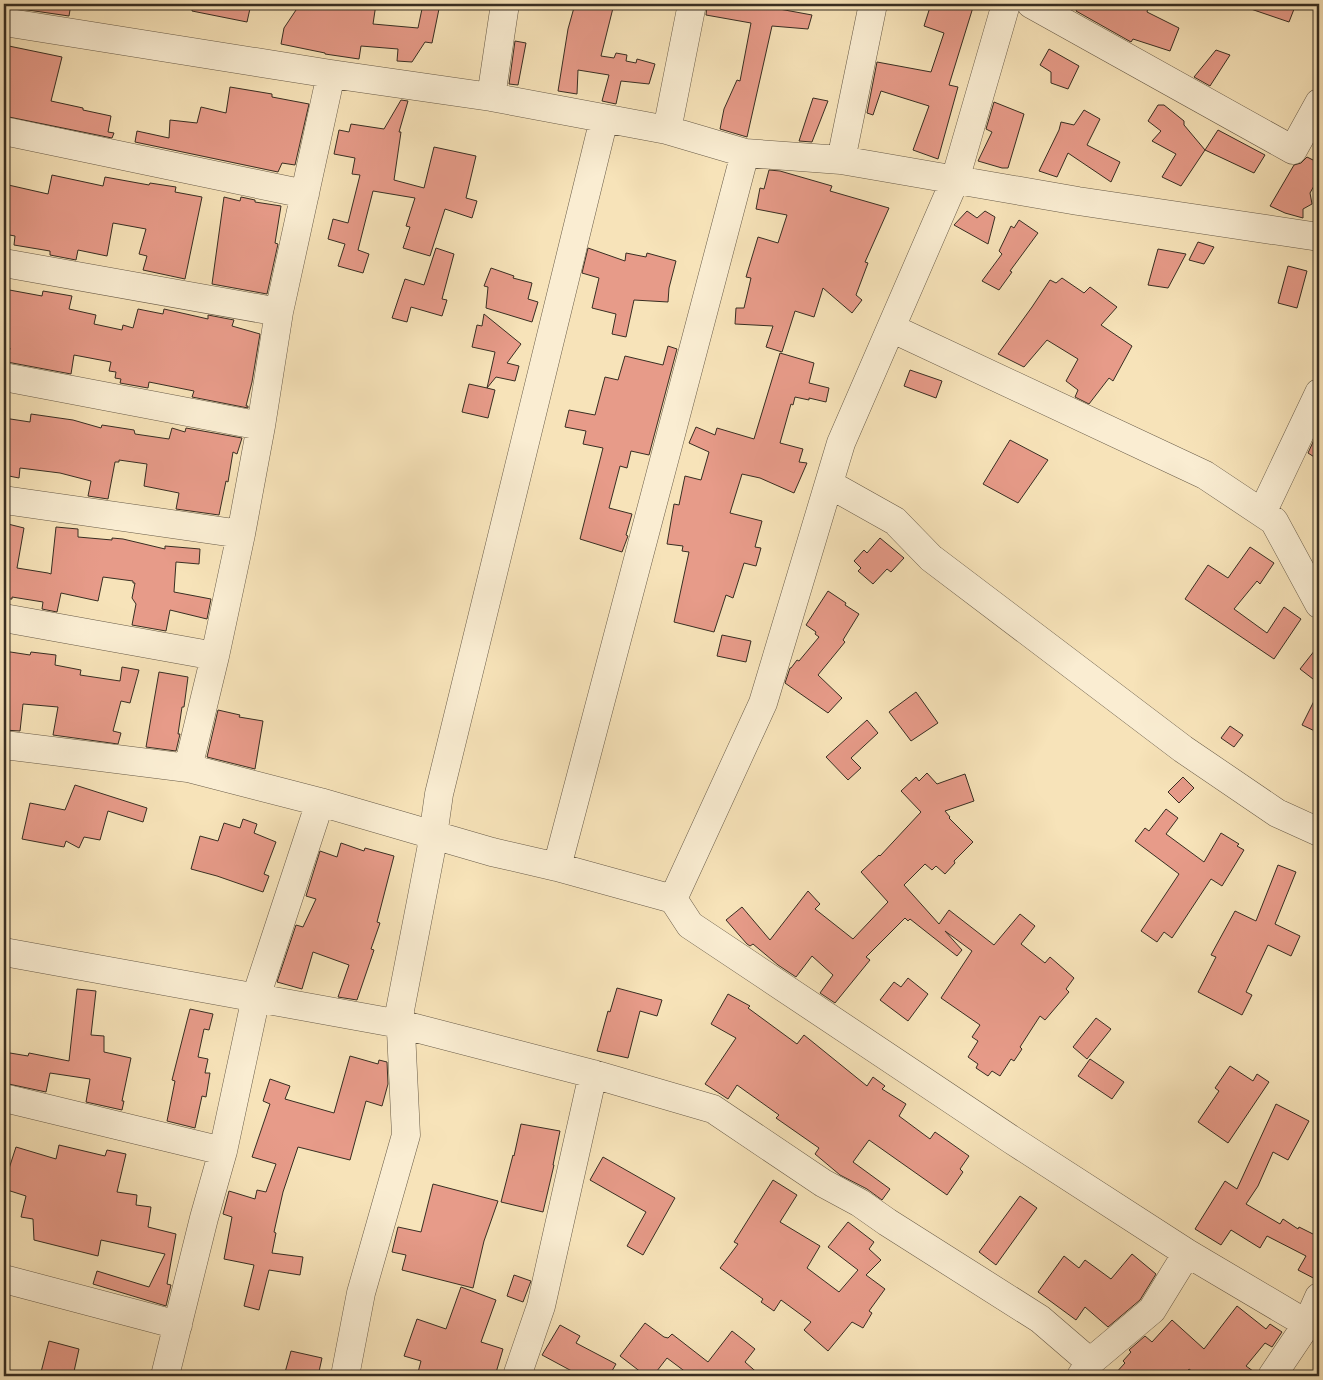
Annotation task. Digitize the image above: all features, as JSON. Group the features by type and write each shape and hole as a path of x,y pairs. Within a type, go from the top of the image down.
{"street":[{"path":"491,97 505,4"},
{"path":"667,130 692,4"},
{"path":"841,160 873,4"},
{"path":"673,899 763,703 841,443 955,180 1006,4"},
{"path":"1030,4 1293,150 1319,104"},
{"path":"12,16 331,74 491,97 667,130 745,153 841,160 1078,201 1319,237"},
{"path":"188,768 215,656 241,534 279,312 331,74"},
{"path":"345,1376 361,1293 406,1135 400,1010 434,834 439,794 604,119"},
{"path":"4,131 305,194"},
{"path":"557,867 745,153"},
{"path":"4,263 279,312"},
{"path":"891,328 1205,475 1274,520 1319,604"},
{"path":"4,376 261,426"},
{"path":"1262,513 1319,392"},
{"path":"829,484 895,521 931,558 1183,749 1277,813 1319,832"},
{"path":"4,500 241,534"},
{"path":"4,618 215,656"},
{"path":"4,745 188,768 320,802 492,852 557,867 673,899 690,925 1004,1135 1187,1253 1313,1324"},
{"path":"165,1376 223,1151 256,997 320,802"},
{"path":"4,952 400,1024 593,1074 713,1109 823,1183 860,1203 1040,1319 1085,1369 1152,1310 1187,1253"},
{"path":"521,1375 541,1306 593,1074"},
{"path":"4,1098 223,1151"},
{"path":"4,1279 178,1325"},
{"path":"1272,1376 1313,1324 1319,1297"}],"building":[{"path":"15,4 71,4 69,16 14,8"},
{"path":"192,4 251,4 247,22 192,11"},
{"path":"298,4 376,4 373,24 418,28 423,4 440,4 432,43 425,42 412,62 397,61 398,49 361,46 359,59 325,54 281,44 284,28"},
{"path":"575,4 614,4 601,56 614,58 616,53 627,55 626,61 636,63 637,59 655,64 649,84 621,81 616,104 602,101 609,75 578,70 577,94 558,91 568,29"},
{"path":"707,4 752,4 812,15 808,29 772,26 747,137 720,129 724,109 737,80 740,81 751,23 706,15"},
{"path":"931,4 974,4 949,85 958,87 938,159 913,150 929,106 881,91 873,115 867,113 877,62 931,72 944,33 924,26"},
{"path":"1079,4 1149,4 1147,12 1179,28 1170,51 1133,39 1131,42 1076,11"},
{"path":"1242,4 1296,4 1289,22 1242,6"},
{"path":"515,41 526,43 518,85 509,84"},
{"path":"4,45 62,57 51,101 111,116 108,132 114,133 112,138 4,116"},
{"path":"1049,49 1079,66 1068,89 1051,83 1051,72 1040,65"},
{"path":"1216,50 1230,55 1210,86 1194,77"},
{"path":"230,87 272,94 272,97 309,104 295,165 282,163 278,172 135,142 137,131 169,138 170,120 197,123 201,107 226,113"},
{"path":"813,98 828,101 812,142 799,141"},
{"path":"401,100 408,101 399,132 401,132 394,180 424,188 434,147 476,156 466,198 477,201 472,218 445,209 430,256 403,248 410,227 406,226 415,198 373,191 358,250 369,254 363,273 338,266 345,244 328,239 333,219 348,223 360,175 352,174 355,158 334,154 339,130 349,132 351,124 384,129"},
{"path":"994,102 1024,114 1008,168 978,161 992,132 986,129"},
{"path":"1158,105 1164,105 1184,121 1184,125 1205,150 1181,186 1162,177 1176,154 1152,141 1161,131 1148,121"},
{"path":"1084,110 1100,119 1087,145 1120,162 1111,182 1068,153 1057,177 1039,171 1061,122 1074,125"},
{"path":"1218,130 1265,155 1254,173 1205,150"},
{"path":"1307,157 1319,163 1319,177 1310,193 1312,204 1303,209 1303,218 1270,206 1294,165 1301,163"},
{"path":"769,170 780,171 832,186 830,191 889,208 865,262 868,263 856,295 862,300 852,313 823,288 814,317 795,311 782,352 766,347 773,326 735,324 736,308 744,308 751,278 746,277 758,237 778,243 787,215 756,209 760,188 764,189"},
{"path":"52,175 103,186 105,177 149,185 150,183 176,187 175,192 202,197 185,279 143,270 147,256 139,254 146,229 113,223 107,256 78,250 76,260 50,255 50,251 14,245 15,236 4,234 6,204 4,203 4,184 48,194"},
{"path":"224,197 240,201 241,197 255,200 255,202 281,206 275,243 278,244 267,294 212,284"},
{"path":"967,211 977,218 985,211 995,217 988,244 954,225"},
{"path":"1019,220 1038,233 1010,271 1012,272 999,290 982,281 1002,254 999,251 1011,226 1014,228"},
{"path":"1198,242 1214,247 1204,264 1189,260"},
{"path":"436,248 454,254 442,299 447,300 442,316 411,307 407,322 392,318 405,279 424,285"},
{"path":"588,248 625,261 626,253 646,257 647,253 676,261 669,288 668,302 634,300 626,337 612,334 616,314 592,308 599,278 582,273"},
{"path":"1158,249 1186,254 1168,288 1148,285"},
{"path":"1288,266 1307,271 1297,308 1278,303"},
{"path":"491,268 514,276 513,278 532,283 528,299 538,302 532,322 486,308 488,287 484,286"},
{"path":"1062,278 1084,293 1090,287 1117,307 1101,325 1132,346 1113,381 1109,378 1089,404 1075,397 1078,390 1066,381 1078,359 1047,340 1024,367 998,354 1050,280 1056,283"},
{"path":"4,289 42,296 43,291 72,296 69,309 96,315 94,324 122,330 123,325 133,328 138,309 163,314 164,309 208,319 208,315 234,320 232,326 260,334 246,406 248,408 192,397 194,391 149,382 148,388 120,383 121,379 115,378 116,372 109,371 111,362 74,355 71,374 7,362 10,348 4,347"},
{"path":"484,314 521,344 507,363 519,366 515,381 496,377 487,388 495,352 472,347 477,325 482,326"},
{"path":"668,346 677,349 649,455 631,451 627,468 620,466 609,508 632,514 626,535 628,536 622,552 580,539 603,448 583,444 586,431 565,427 569,410 595,415 605,377 618,380 625,356 663,365"},
{"path":"780,353 814,363 809,383 829,388 826,402 795,397 793,405 791,404 780,443 803,449 799,462 807,463 794,493 760,478 742,474 730,513 762,521 755,547 761,548 756,566 744,563 733,598 726,595 714,632 674,622 689,552 682,551 683,546 667,544 674,504 679,505 685,476 701,480 709,452 689,443 696,427 715,435 717,428 754,439"},
{"path":"910,370 942,381 936,398 904,386"},
{"path":"469,384 495,390 488,418 462,412"},
{"path":"31,414 73,420 101,428 102,425 134,430 135,434 169,439 172,428 185,432 186,428 242,438 237,454 233,452 228,482 226,481 219,515 176,509 179,493 144,486 147,464 119,460 119,462 115,462 108,499 88,496 91,481 60,473 20,468 19,478 4,475 4,418 30,422"},
{"path":"1319,429 1319,460 1308,453"},
{"path":"1010,440 1048,460 1018,503 983,484"},
{"path":"4,523 24,528 17,568 51,574 56,527 78,529 78,537 123,539 165,549 165,546 200,549 199,564 176,562 174,592 211,599 207,619 170,610 166,631 132,625 136,604 132,598 135,583 133,581 103,577 98,601 61,593 57,612 42,609 43,602 12,597 12,599 4,599"},
{"path":"880,538 904,558 891,572 887,569 873,584 858,571 861,568 854,561 864,550 867,553"},
{"path":"1250,547 1274,563 1260,584 1257,581 1234,609 1267,633 1284,607 1301,619 1274,659 1185,599 1208,565 1228,578"},
{"path":"828,591 859,614 843,640 845,642 818,675 842,698 828,713 785,683 790,668 797,660 799,661 819,637 815,634 816,632 806,625"},
{"path":"722,635 751,641 746,662 717,656"},
{"path":"1319,645 1319,673 1313,679 1300,669"},
{"path":"4,651 30,655 31,652 56,655 55,665 81,670 80,675 120,681 122,667 139,670 130,703 121,701 113,731 121,733 118,744 53,735 58,707 23,704 20,731 4,730"},
{"path":"159,672 188,677 176,751 146,747"},
{"path":"1319,691 1319,733 1302,725"},
{"path":"916,692 938,723 911,741 889,712"},
{"path":"218,710 240,715 239,717 263,721 255,769 207,757"},
{"path":"867,720 878,733 851,758 861,768 848,780 826,757"},
{"path":"1230,726 1243,735 1234,747 1221,738"},
{"path":"927,773 937,784 965,774 974,801 945,811 949,818 973,842 954,861 955,863 945,874 936,866 932,870 925,864 904,885 939,924 949,910 994,945 1020,914 1035,926 1021,944 1045,963 1050,957 1074,978 1066,989 1069,992 1045,1020 1040,1016 1020,1047 1022,1049 1014,1061 1011,1059 1000,1076 992,1071 988,1076 976,1068 978,1064 968,1057 978,1041 972,1037 980,1025 941,998 972,951 945,931 962,950 957,956 910,919 908,921 905,918 866,957 870,960 835,1003 820,993 833,975 812,956 796,977 753,944 750,946 747,944 726,920 742,907 770,940 808,891 820,904 815,909 853,939 888,902 861,872 880,856 921,812 901,791 916,777 919,781"},
{"path":"1183,777 1194,788 1179,803 1168,792"},
{"path":"75,785 147,808 143,822 108,811 100,840 84,837 79,848 66,841 64,847 22,839 30,803 65,810"},
{"path":"1166,809 1178,818 1166,834 1204,862 1221,833 1239,844 1237,846 1244,850 1222,886 1211,879 1172,938 1164,932 1157,942 1141,931 1179,874 1135,841 1145,828 1149,831"},
{"path":"243,819 257,824 254,833 276,842 264,874 269,876 263,892 191,869 200,836 218,841 224,823 240,828"},
{"path":"341,843 364,851 365,848 394,856 377,922 380,923 371,949 374,950 357,1000 338,997 349,965 313,952 302,989 277,982 296,925 303,927 316,899 306,896 320,851 337,857"},
{"path":"1278,865 1296,872 1275,924 1300,936 1291,956 1268,945 1246,992 1252,995 1242,1015 1198,992 1216,957 1211,955 1235,911 1256,921"},
{"path":"908,978 928,994 908,1021 880,1000 894,982 901,987"},
{"path":"617,988 662,1000 657,1016 640,1011 628,1058 597,1051 608,1011 610,1012"},
{"path":"77,989 96,991 91,1035 104,1036 104,1052 131,1058 122,1101 124,1101 122,1110 86,1102 90,1079 50,1073 46,1092 4,1083 4,1052 28,1056 29,1053 69,1061"},
{"path":"728,994 750,1006 748,1008 797,1044 804,1035 867,1086 873,1077 885,1086 882,1089 906,1104 899,1116 930,1139 935,1132 969,1156 960,1169 963,1172 947,1195 869,1140 853,1162 890,1189 882,1200 867,1189 840,1175 815,1154 819,1148 776,1118 779,1115 737,1085 728,1099 705,1084 736,1038 711,1024"},
{"path":"190,1009 213,1014 209,1030 204,1029 198,1057 208,1059 205,1073 210,1073 206,1097 202,1096 195,1128 167,1121 175,1081 172,1080"},
{"path":"1096,1018 1111,1029 1087,1059 1073,1047"},
{"path":"350,1056 378,1064 379,1060 387,1062 388,1084 382,1106 366,1101 350,1160 298,1147 283,1192 274,1232 276,1233 272,1253 303,1257 300,1275 269,1270 259,1310 244,1306 254,1265 224,1259 232,1217 223,1214 229,1191 255,1199 257,1190 266,1192 276,1164 252,1157 270,1104 263,1101 270,1079 290,1086 285,1099 334,1113"},
{"path":"1090,1059 1124,1082 1112,1099 1078,1076"},
{"path":"1230,1066 1253,1081 1257,1074 1269,1082 1228,1143 1198,1122 1219,1091 1215,1088"},
{"path":"1276,1104 1309,1121 1288,1160 1273,1152 1258,1186 1246,1204 1280,1224 1283,1219 1298,1229 1299,1227 1317,1236 1319,1232 1319,1281 1298,1270 1306,1256 1267,1236 1260,1248 1231,1230 1221,1245 1195,1229 1225,1181 1237,1189"},
{"path":"521,1124 560,1131 543,1212 501,1202"},
{"path":"59,1145 105,1156 107,1150 126,1154 117,1192 137,1195 136,1205 151,1207 148,1227 176,1234 167,1284 171,1285 166,1306 93,1284 97,1271 149,1287 165,1254 101,1240 98,1256 34,1240 33,1219 21,1217 26,1196 4,1189 4,1184 16,1147 56,1159"},
{"path":"603,1157 675,1198 643,1255 627,1246 646,1212 590,1180"},
{"path":"773,1180 797,1195 780,1222 820,1246 807,1268 839,1292 858,1270 828,1247 848,1222 874,1242 869,1249 881,1260 866,1275 885,1289 869,1311 872,1313 863,1328 852,1322 828,1351 804,1330 811,1322 781,1300 774,1311 761,1302 763,1299 720,1268 738,1244 734,1242"},
{"path":"433,1184 498,1201 484,1241 473,1288 402,1270 406,1255 392,1252 398,1227 421,1232"},
{"path":"1020,1196 1037,1208 996,1265 979,1252"},
{"path":"1132,1254 1156,1274 1140,1300 1108,1327 1085,1307 1076,1320 1038,1292 1064,1256 1079,1268 1085,1260 1111,1279"},
{"path":"514,1275 531,1281 523,1302 507,1296"},
{"path":"461,1287 496,1300 481,1342 503,1349 495,1376 417,1376 421,1361 404,1356 417,1319 446,1329"},
{"path":"1237,1306 1266,1329 1270,1324 1282,1332 1272,1347 1265,1343 1246,1366 1257,1376 1198,1376 1189,1369 1183,1376 1113,1376 1125,1363 1123,1361 1131,1352 1129,1350 1145,1336 1152,1342 1172,1320 1204,1349"},
{"path":"645,1323 664,1337 668,1338 672,1334 708,1362 732,1331 755,1349 745,1362 761,1376 691,1376 667,1358 653,1376 646,1376 620,1356"},
{"path":"560,1325 580,1336 576,1343 616,1364 609,1376 581,1376 542,1355"},
{"path":"49,1341 79,1349 73,1376 40,1376"},
{"path":"291,1351 322,1358 318,1376 284,1376"}]}
